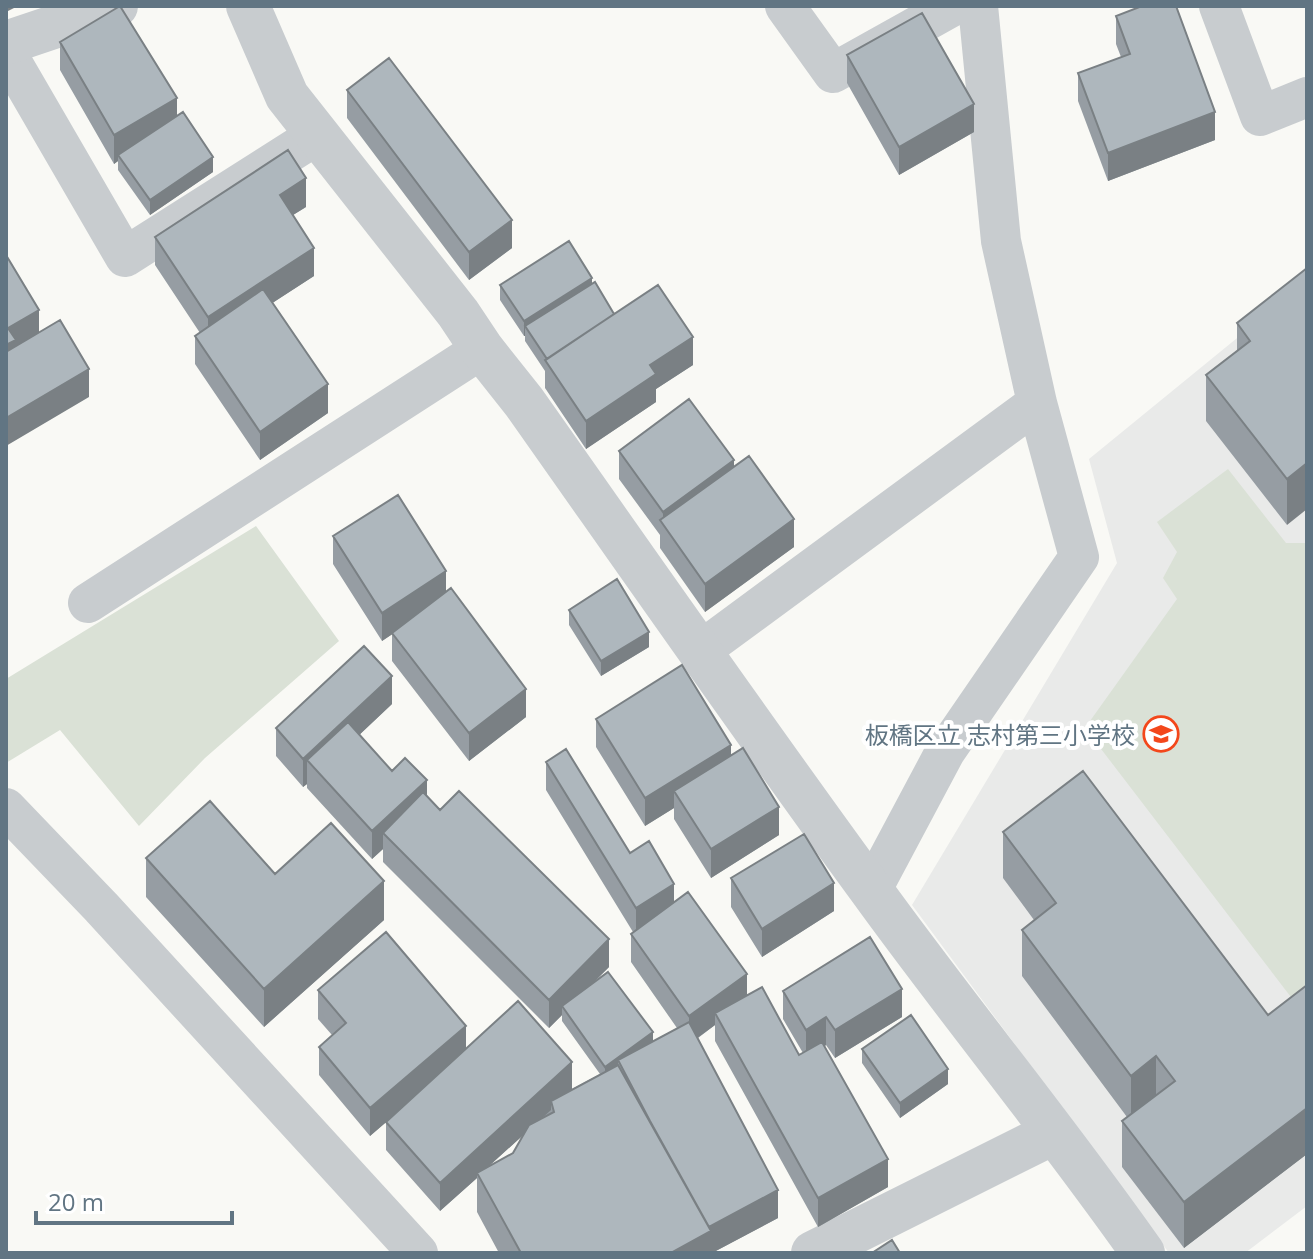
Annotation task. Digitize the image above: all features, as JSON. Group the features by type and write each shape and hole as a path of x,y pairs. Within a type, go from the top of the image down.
{"street":[{"path":"6,43 69,13 116,6"},
{"path":"248,6 287,96 524,402 871,891 1091,1179 1143,1253"},
{"path":"813,1253 1053,1133"}],"lane":[{"path":"785,6 833,73 953,6"},
{"path":"871,891 945,752 1079,557 1037,403 1001,241 978,6"},
{"path":"1219,6 1260,116 1307,97"},
{"path":"6,52 125,257 317,135"},
{"path":"88,603 482,349"},
{"path":"700,651 1037,403"},
{"path":"6,808 101,907 418,1253"}],"shaded area":[{"name":"板橋区立 志村第三小学校","path":"1307,281 1307,1206 1245,1253 1169,1253 912,905 1117,563 1089,459"},
{"path":"1228,469 1286,543 1307,543 1307,998 1297,1005 1085,728 1177,599 1163,578 1177,552 1157,522"},
{"path":"256,526 339,641 205,758 139,826 60,730 6,763 6,679"}],"building":[{"path":"120,6 177,98 114,135 60,42"},
{"path":"1142,6 1176,6 1215,112 1108,153 1078,73 1130,54 1116,16"},
{"path":"922,13 974,104 899,147 847,55"},
{"path":"389,58 512,220 469,252 347,90"},
{"path":"183,112 213,157 150,200 118,155"},
{"path":"288,150 306,178 280,195 314,248 208,317 155,237"},
{"path":"569,241 592,278 524,321 500,285"},
{"path":"6,255 39,310 8,328 16,340 6,345"},
{"path":"1307,268 1307,463 1287,479 1206,375 1250,341 1237,323"},
{"path":"595,282 614,314 547,359 525,326"},
{"path":"658,285 693,337 650,365 656,374 586,421 545,360"},
{"path":"263,289 328,384 260,432 195,336"},
{"path":"60,320 89,369 6,418 6,352"},
{"path":"689,399 734,460 663,512 619,451"},
{"path":"749,456 794,519 705,584 660,520"},
{"path":"398,495 446,571 382,613 333,536"},
{"path":"617,579 649,632 601,661 569,610"},
{"path":"451,588 526,689 469,733 392,633"},
{"path":"364,646 392,676 303,759 276,728"},
{"path":"682,665 731,745 645,798 596,719"},
{"path":"348,722 392,771 405,758 427,780 372,831 307,760"},
{"path":"743,748 779,807 711,849 674,791"},
{"path":"566,749 630,853 649,841 674,884 636,908 546,762"},
{"path":"1083,771 1268,1015 1307,985 1307,1108 1184,1202 1122,1121 1175,1081 1156,1056 1131,1076 1022,930 1056,903 1003,832"},
{"path":"459,791 609,939 549,1000 383,833 423,792 440,810"},
{"path":"210,801 275,874 331,823 384,881 264,989 146,858"},
{"path":"804,834 834,883 762,929 731,878"},
{"path":"688,892 747,974 689,1016 631,934"},
{"path":"386,932 466,1026 370,1108 319,1047 346,1023 318,990"},
{"path":"870,937 902,989 835,1030 826,1017 806,1030 783,991"},
{"path":"608,972 653,1032 605,1067 562,1006"},
{"path":"762,987 799,1055 822,1042 888,1159 818,1198 715,1013"},
{"path":"518,1001 572,1062 440,1183 386,1122"},
{"path":"911,1015 948,1069 900,1103 862,1049"},
{"path":"689,1022 778,1190 709,1227 618,1060"},
{"path":"618,1065 711,1231 671,1253 521,1253 477,1173 513,1153 529,1125 554,1112 551,1101"},
{"path":"892,1240 900,1253 872,1253"}],"place":[{"name":"板橋区立 志村第三小学校","path":"1161,734"}]}
